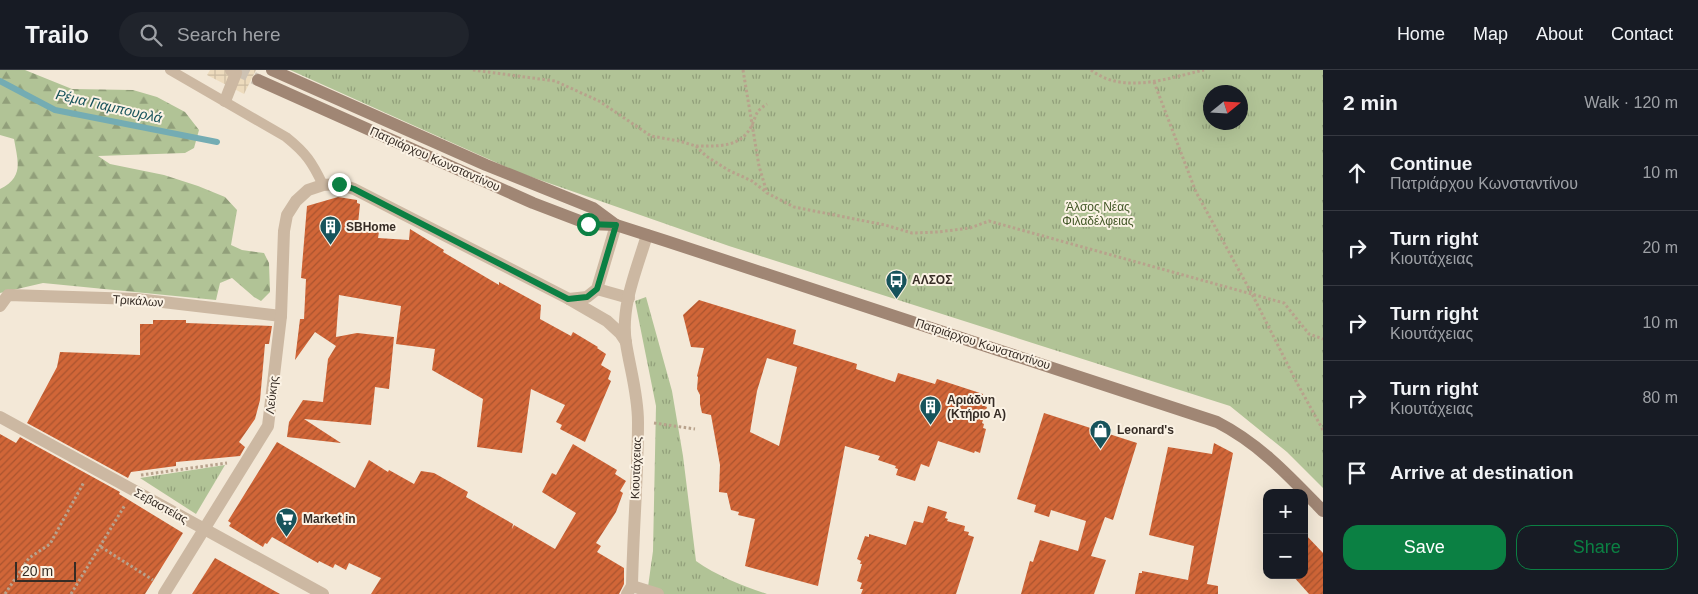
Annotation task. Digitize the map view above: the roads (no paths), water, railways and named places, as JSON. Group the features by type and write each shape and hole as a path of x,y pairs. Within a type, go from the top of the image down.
{"main road":[{"name":"Πατριάρχου Κωνσταντίνου","path":"272,70 539,188 593,208 616,225"},
{"name":"Πατριάρχου Κωνσταντίνου","path":"258,80 533,203 588,224 616,225 1217,422 1233,430 1263,451 1323,511"}],"street":[{"path":"225,101 236,73 231,70"},
{"name":"Κιουτάχειας","path":"323,185 339,184 354,189 568,299 608,321 626,342"},
{"name":"Λεύκης","path":"165,592 268,426 281,316 284,231 287,215 296,201 308,190 323,185"},
{"path":"568,299 587,297 597,289 616,225"},
{"name":"Κιουτάχειας","path":"630,590 638,420 635,383 626,342 625,324 629,298 647,235"},
{"path":"597,289 629,298"},
{"name":"Τρικάλων","path":"0,306 8,295 137,299 281,316"},
{"name":"Σεβαστείας","path":"0,417 323,594"},
{"path":"630,590 658,594"}],"lane":[{"path":"170,70 286,137 300,148 312,162 323,185"}],"waterway":[{"name":"Ρέμα Γιαμπουρλά","path":"0,81 55,110 217,142"}],"tunnel":[{"path":"237,70 258,80"}],"place":[{"name":"SBHome","path":"330,246"},
{"name":"ΑΛΣΟΣ","path":"896,299"},
{"name":"Αριάδνη (Κτήριο Α)","path":"931,426"},
{"name":"Leonard's","path":"1101,449"},
{"name":"Market in","path":"287,538"}],"park label":[{"name":"Άλσος Νέας Φιλαδέλφειας","path":"1098,214"}]}
